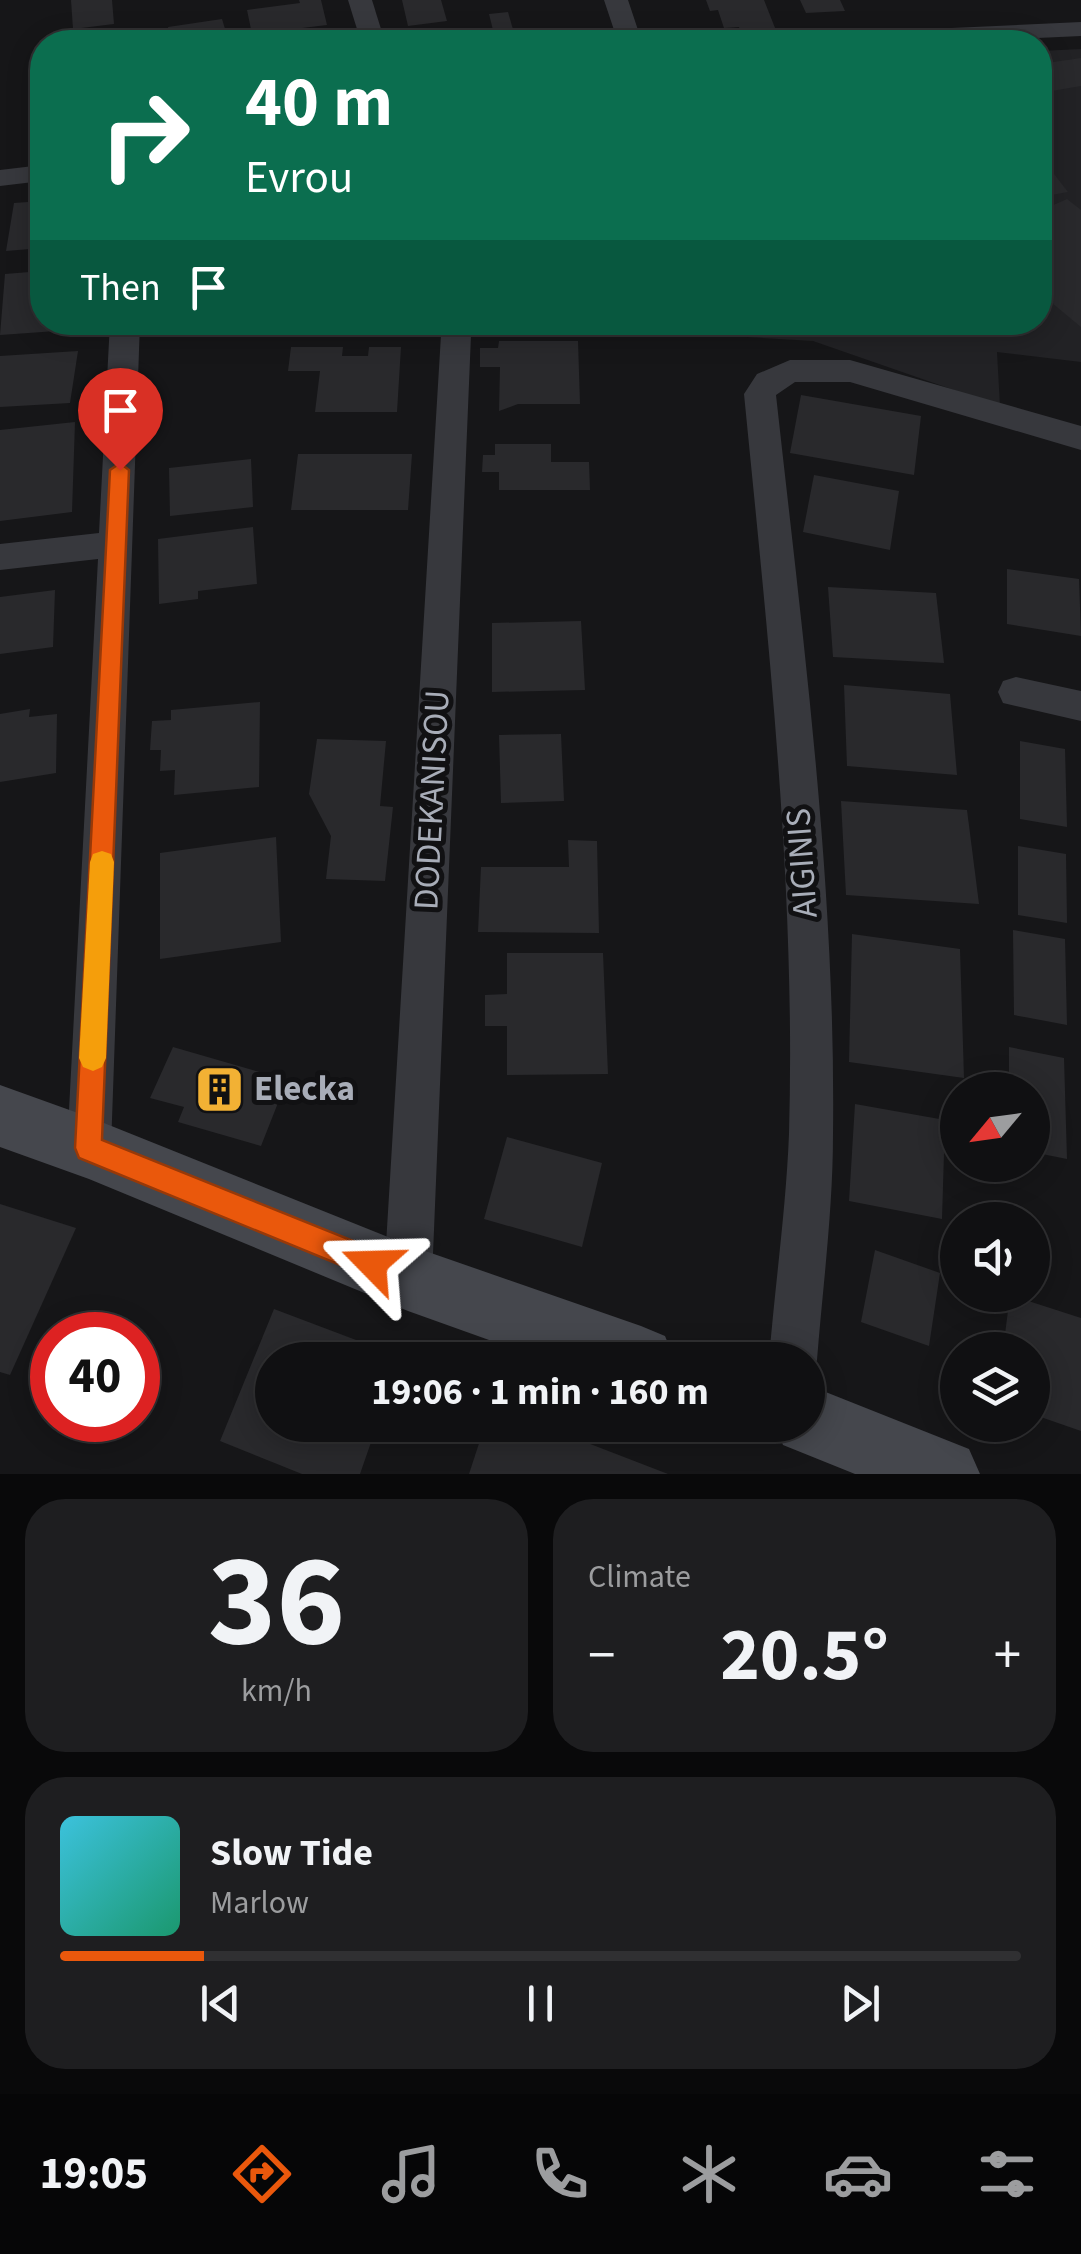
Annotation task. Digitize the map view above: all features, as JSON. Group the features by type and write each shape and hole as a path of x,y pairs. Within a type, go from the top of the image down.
{"street":[{"path":"360,0 369,30"},
{"path":"616,0 626,30"},
{"path":"1010,10 1026,30"},
{"path":"1052,31 1081,29"},
{"path":"0,178 30,174"},
{"path":"88,1148 125,335"},
{"name":"DODEKANISOU","path":"408,1278 456,335"},
{"name":"AIGINIS","path":"794,1342 811,1136 810,971 791,693 758,407 760,394 778,376 808,368 850,371 1081,438"},
{"path":"0,557 117,544"},
{"path":"1016,692 1081,706"},
{"path":"0,1116 408,1278 590,1342"},
{"path":"825,1427 944,1474"}],"shaded area":[{"path":"1081,49 1081,362 997,352 1000,406 813,341 713,335 1052,335 1052,50"}],"building":[{"path":"71,0 112,0 114,24 73,29"},
{"path":"299,0 321,0 327,25 251,30 247,10 300,3"},
{"path":"402,0 441,0 447,21 408,26"},
{"path":"706,0 764,0 776,30 724,28 718,10 710,11"},
{"path":"800,0 840,0 845,11 806,13"},
{"path":"508,12 513,30 493,30 489,14"},
{"path":"222,19 225,30 169,30 168,27"},
{"path":"1081,58 1081,86 1052,91 1052,62"},
{"path":"1052,171 1068,192 1052,195"},
{"path":"1067,199 1081,210 1081,327 1052,303 1052,206"},
{"path":"30,202 30,249 6,251 14,203"},
{"path":"30,272 30,333 0,335 5,274"},
{"path":"499,341 578,341 580,404 518,404 499,411 500,367 480,367 480,348 498,348"},
{"path":"291,347 343,347 342,356 368,356 369,347 401,347 397,412 315,412 320,371 288,371"},
{"path":"78,351 70,403 0,407 0,356"},
{"path":"801,395 921,416 914,475 790,453"},
{"path":"75,422 72,512 0,521 0,430"},
{"path":"495,444 551,444 551,462 589,462 590,490 499,490 499,472 482,472 483,455 495,455"},
{"path":"298,454 412,454 408,510 291,510"},
{"path":"251,459 253,507 170,516 169,468"},
{"path":"814,475 899,491 890,550 803,532"},
{"path":"253,527 257,584 198,591 198,599 159,604 158,539"},
{"path":"1007,569 1079,579 1081,636 1007,624"},
{"path":"828,587 936,593 944,663 833,657"},
{"path":"55,590 53,647 0,654 0,597"},
{"path":"581,621 585,690 492,692 492,623"},
{"path":"844,685 950,694 957,775 847,766"},
{"path":"260,702 259,787 174,795 175,770 160,771 161,750 150,750 152,721 171,720 171,710"},
{"path":"30,709 29,717 57,714 56,773 0,782 0,714"},
{"path":"561,734 564,801 501,803 499,735"},
{"path":"317,739 386,741 380,806 393,807 385,881 326,879 331,836 309,794"},
{"path":"1020,741 1065,749 1067,827 1020,819"},
{"path":"841,801 967,810 979,904 846,895"},
{"path":"276,837 281,942 160,959 160,853"},
{"path":"568,840 597,841 599,933 478,932 481,867 569,867"},
{"path":"1018,846 1066,854 1067,923 1018,915"},
{"path":"1013,930 1065,939 1067,1025 1014,1015"},
{"path":"852,934 960,949 964,1072 940,1075 849,1062"},
{"path":"507,953 603,953 608,1074 507,1075 507,1026 485,1026 485,995 507,994"},
{"name":"Elecka","path":"173,1047 287,1080 261,1146 178,1122 184,1107 150,1098"},
{"path":"1009,1047 1064,1058 1067,1159 1050,1156 1050,1072 1009,1072"},
{"path":"855,1104 940,1119 940,1182 943,1182 940,1219 849,1201"},
{"path":"507,1137 602,1163 582,1247 484,1219"},
{"path":"0,1204 76,1228 38,1312 30,1312 30,1330 10,1375 0,1372"},
{"path":"875,1250 940,1273 929,1346 861,1322"},
{"path":"1050,1308 1081,1318 1081,1431 1050,1420 1050,1332 1005,1332 1008,1312 1050,1312"},
{"path":"274,1309 361,1342 260,1342"},
{"path":"255,1355 255,1442 371,1442 360,1474 302,1474 220,1441"},
{"path":"479,1442 585,1442 668,1474 469,1474"}],"slow traffic":[{"path":"93,1058 102,862"}],"place":[{"name":"Elecka","path":"219,1089"}],"route":[{"path":"120,470 88,1148 372,1264"}]}
